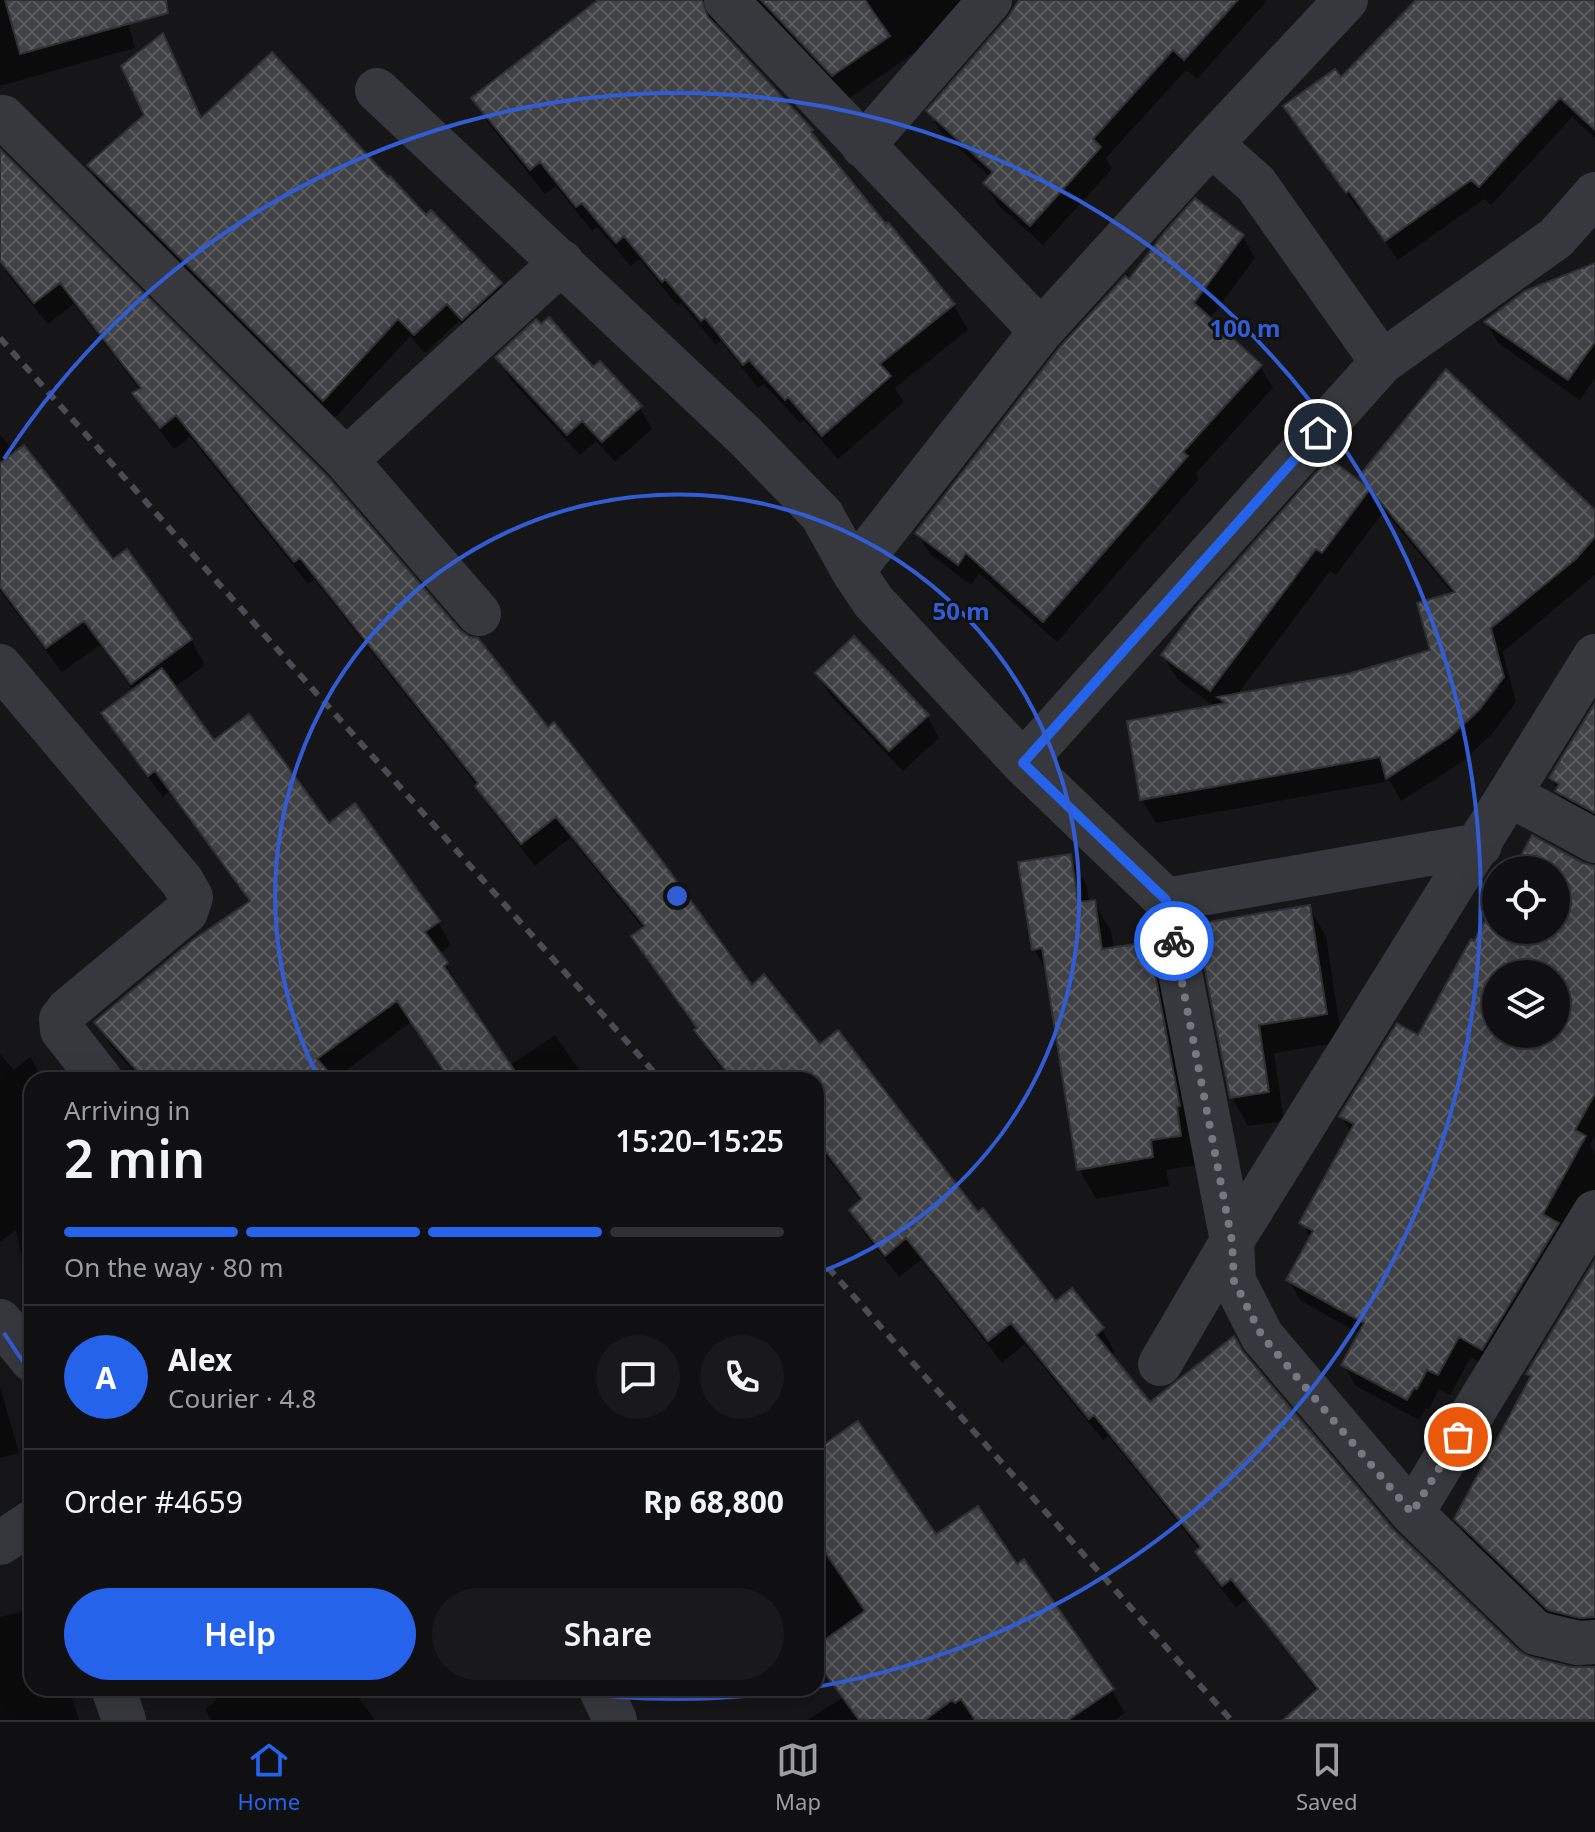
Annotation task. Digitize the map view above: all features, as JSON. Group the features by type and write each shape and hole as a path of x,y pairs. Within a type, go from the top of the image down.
{"street":[{"path":"726,0 1041,331"},
{"path":"863,146 990,0"},
{"path":"853,571 1041,331 1346,0"},
{"path":"377,90 745,436 822,515 873,601 1023,763 1166,900 1232,1241 1234,1281 1262,1336 1412,1513 1536,1633 1578,1643 1595,1642"},
{"path":"3,117 346,460 479,614"},
{"path":"1211,144 1256,184 1382,362"},
{"path":"1023,763 1382,362 1556,238 1595,194"},
{"path":"346,460 562,262"},
{"path":"1160,1364 1232,1241 1595,656"},
{"path":"0,666 182,881 191,897 186,912 61,1019 62,1030 95,1072"},
{"path":"1510,795 1595,841"},
{"path":"1166,900 1480,845"},
{"path":"1412,1513 1595,1212"},
{"path":"0,1321 24,1350"},
{"path":"0,1543 24,1527"},
{"path":"116,1696 124,1720"},
{"path":"604,1696 615,1720"}],"building":[{"path":"5,0 166,0 168,13 20,54"},
{"path":"598,0 702,0 708,17 813,130 811,132 886,224 888,222 955,304 880,364 891,376 822,436 788,397 785,400 749,360 743,365 705,318 701,321 665,279 662,282 624,236 616,243 582,203 576,207 540,162 530,170 471,98"},
{"path":"761,0 865,0 890,36 832,76"},
{"path":"1019,0 1238,0 1184,60 1173,50 1093,139 1101,147 1030,226 983,183 993,172 926,111 1009,16"},
{"path":"1416,0 1595,0 1595,130 1560,98 1479,187 1471,180 1385,241 1283,106 1335,69 1341,77"},
{"path":"163,33 201,118 272,52 388,177 426,215 431,210 502,283 462,320 447,304 414,335 398,319 323,401 87,165 144,115 121,66"},
{"path":"0,149 328,477 460,630 478,638 548,727 554,722 660,858 752,985 764,974 820,1044 838,1030 978,1212 983,1208 1056,1301 1072,1288 1104,1328 1096,1335 1150,1402 1234,1336 1243,1352 1393,1529 1519,1651 1530,1657 1572,1667 1595,1667 1595,1720 1283,1720 1318,1689 1231,1579 1222,1586 1195,1552 1201,1547 1094,1415 1089,1419 1011,1323 988,1341 906,1238 885,1256 849,1210 862,1199 824,1149 824,1072 727,1072 694,1030 697,1028 631,936 645,926 556,817 521,844 475,786 478,783 300,558 294,562 176,415 160,428 132,393 141,388 60,283 34,303 0,261"},
{"path":"1195,198 1244,235 1194,303 1262,365 1183,452 1188,456 1043,622 966,553 958,565 915,533 1060,347 1125,276 1129,279"},
{"path":"1595,263 1595,342 1568,380 1484,322 1525,291"},
{"path":"549,317 593,367 600,361 642,406 602,442 582,421 567,435 495,357 536,319 541,324"},
{"path":"1446,369 1595,510 1595,537 1576,559 1491,628 1504,677 1479,710 1449,738 1386,779 1380,757 1140,800 1127,721 1226,703 1217,697 1347,674 1430,650 1417,603 1455,592 1370,489 1322,553 1316,549 1210,691 1161,655 1197,607 1329,458 1369,488 1359,476"},
{"path":"24,445 113,559 127,549 192,639 131,684 84,621 46,648 0,587 0,463"},
{"path":"854,636 929,715 889,751 815,673"},
{"path":"162,668 214,740 249,714 329,823 355,803 440,921 425,932 448,963 444,966 516,1072 445,1072 397,1001 317,1059 329,1072 138,1072 94,1022 190,942 250,901 155,771 148,776 101,713"},
{"path":"1595,703 1595,813 1555,791 1559,784 1549,778"},
{"path":"1532,835 1583,863 1595,866 1595,1094 1575,1130 1586,1136 1543,1214 1559,1223 1482,1350 1459,1337 1438,1375 1427,1370 1407,1400 1341,1365 1364,1323 1286,1280 1313,1231 1299,1223 1354,1124 1339,1116 1397,1023 1418,1035 1471,939 1474,941 1482,926 1482,944 1570,944 1570,856 1521,856"},
{"path":"1071,854 1078,902 1095,900 1102,949 1149,942 1180,1106 1177,1107 1181,1136 1151,1140 1153,1157 1077,1170 1042,948 1032,950 1018,862"},
{"path":"1310,905 1327,1014 1259,1025 1269,1092 1230,1098 1196,924"},
{"path":"1595,1260 1595,1617 1580,1618 1548,1610 1454,1519 1531,1376 1526,1374"},
{"path":"858,1421 936,1534 978,1506 1017,1564 1024,1559 1114,1689 1068,1720 975,1720 961,1699 955,1703 952,1700 925,1720 859,1720 824,1672 824,1640 865,1611 824,1551 824,1444"}],"railway":[{"path":"0,338 654,1072"},
{"path":"824,1263 1231,1720"}],"way so far":[{"path":"1174,941 1232,1241 1234,1281 1262,1336 1412,1513 1458,1437"}],"route":[{"path":"1174,941 1166,900 1023,763 1318,433"}]}
